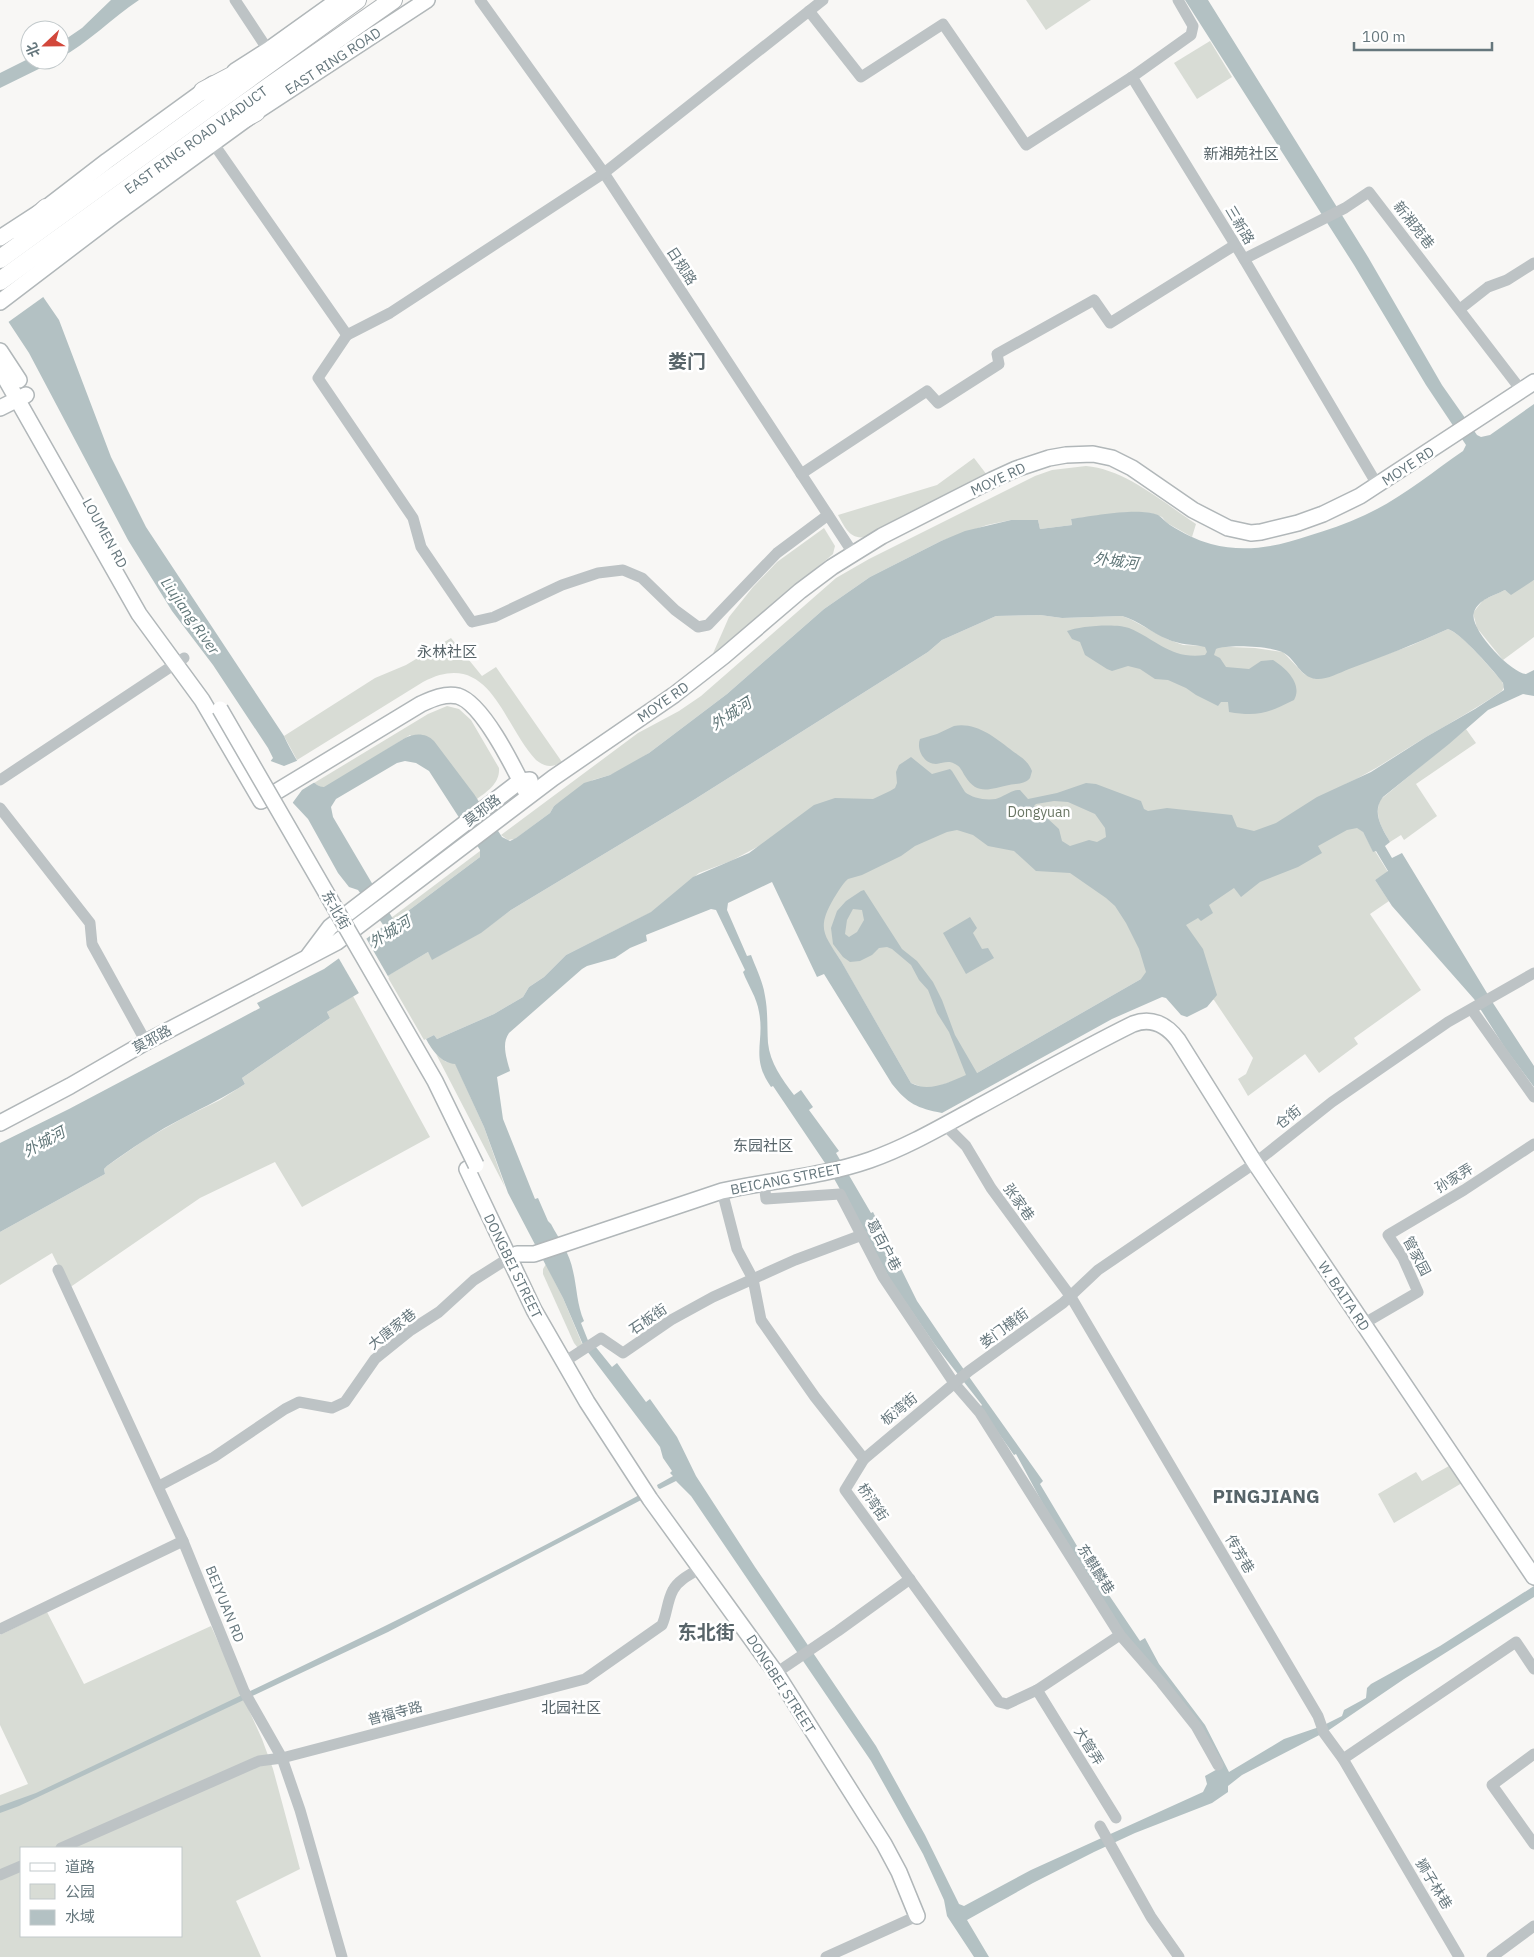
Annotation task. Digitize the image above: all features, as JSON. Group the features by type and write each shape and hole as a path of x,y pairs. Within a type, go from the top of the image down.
{"highway":[{"name":"EAST RING ROAD VIADUCT","path":"0,260 18,235 357,0"},
{"name":"EAST RING ROAD VIADUCT","path":"0,281 39,264 163,164 243,105 393,0"},
{"path":"203,91 308,34"},
{"path":"163,164 256,112"},
{"path":"0,252 46,208"}],"main road":[{"path":"46,208 203,91 268,50 338,0"},
{"name":"EAST RING ROAD","path":"0,302 39,264 113,216 256,112 426,0"},
{"path":"0,238 18,235"},
{"name":"LOUMEN RD","path":"0,350 23,397 180,661 206,687 215,712"},
{"name":"LOUMEN RD","path":"0,369 23,397"},
{"name":"MOYE RD","path":"502,816 553,778 674,696 800,591 852,553 1016,469 1049,458 1066,455 1092,454 1112,458 1132,468 1193,510 1228,528 1251,533 1278,529 1323,514 1378,486 1534,382"},
{"path":"0,408 23,397"},
{"path":"265,798 426,702 454,695 467,700 481,714 528,796"},
{"name":"东北街","path":"215,712 435,1081 472,1167"},
{"path":"520,781 553,778"},
{"name":"莫邪路","path":"306,958 330,927 520,781"},
{"name":"莫邪路","path":"0,1123 70,1086 146,1042 337,942 502,816"},
{"name":"W. BAITA RD","path":"1150,1020 1158,1023 1175,1036 1255,1163 1534,1577"},
{"name":"BEICANG STREET","path":"512,1256 534,1254 722,1191 825,1173 898,1149 1111,1035 1133,1024 1150,1020"},
{"name":"DONGBEI STREET","path":"472,1167 512,1256 564,1362 599,1422 650,1498 776,1673 884,1844 899,1872 917,1916"}],"street":[{"path":"235,0 268,50"},
{"name":"日规路","path":"480,0 604,173 852,553"},
{"path":"823,0 604,173 390,313 347,335 318,378 413,518 422,547 472,622 494,617 571,582 598,573 623,570 642,578 675,610 698,627 708,625 777,553 828,515"},
{"path":"809,11 861,77 943,24 1026,145 1132,77 1191,35 1193,26 1178,0"},
{"name":"三新路","path":"1132,77 1244,259 1378,486"},
{"path":"213,143 347,335"},
{"name":"新湘苑巷","path":"1244,259 1322,220 1369,192 1521,390"},
{"path":"801,474 927,391 938,403 1000,364 997,354 1094,300 1110,323 1235,245"},
{"path":"1460,309 1488,287 1507,280 1534,263"},
{"path":"0,780 180,661"},
{"path":"0,808 90,923 92,944 146,1042"},
{"name":"仓街","path":"1071,1297 1098,1270 1255,1163 1332,1102 1448,1022 1474,1009 1534,973"},
{"path":"1474,1009 1534,1097"},
{"name":"张家巷","path":"945,1125 961,1139 991,1188 1071,1297"},
{"name":"孙家弄","path":"1388,1235 1464,1190 1534,1144"},
{"name":"葛百户巷","path":"764,1183 766,1199 840,1194 882,1277 961,1378"},
{"path":"722,1191 737,1249 752,1279 761,1320 815,1396 864,1459"},
{"path":"752,1279 795,1260 862,1235"},
{"name":"管家园","path":"1363,1324 1418,1292 1402,1258 1388,1235"},
{"name":"大唐家巷","path":"159,1486 214,1457 299,1402 332,1408 345,1402 375,1359 411,1330 438,1312 474,1280 512,1256"},
{"name":"BEIYUAN RD","path":"58,1270 184,1541 246,1695 282,1758 300,1810 342,1957"},
{"name":"石板街","path":"564,1362 601,1338 624,1353 671,1320 712,1297 752,1279"},
{"name":"娄门横街","path":"961,1378 1071,1297"},
{"name":"传芳巷","path":"1071,1297 1248,1597 1323,1729 1382,1826"},
{"name":"板湾街","path":"864,1459 961,1378"},
{"name":"东麒麟巷","path":"961,1378 980,1413 1120,1635 1196,1726 1218,1765"},
{"name":"桥湾街","path":"864,1459 845,1490 999,1702 1007,1704 1037,1690 1120,1635"},
{"path":"0,1629 184,1541"},
{"name":"普福寺路","path":"63,1847 259,1762 282,1758 585,1679 662,1625 667,1615 673,1590 680,1581 701,1568"},
{"path":"776,1673 910,1579"},
{"path":"1342,1758 1516,1642 1534,1669"},
{"name":"大管弄","path":"1037,1690 1116,1818"},
{"path":"1534,1754 1492,1785 1534,1844"},
{"name":"狮子林巷","path":"1382,1826 1460,1957"},
{"path":"1101,1830 1159,1928 1179,1957"},
{"path":"0,1875 20,1866"},
{"path":"826,1957 917,1916"},
{"path":"1492,1957 1534,1926"}],"green space":[{"path":"1026,0 1091,0 1046,30"},
{"path":"1210,41 1232,77 1197,99 1174,63"},
{"path":"974,458 987,475 865,537 851,534 845,528 838,515 937,485"},
{"path":"1086,466 1101,468 1115,473 1144,488 1196,524 1192,537 1167,523 1162,517 1150,513 1130,512 1071,519 1072,525 1040,529 1038,520 1011,520 987,525 941,541 870,577 824,609 727,694 649,753 626,768 593,780 554,806 550,813 515,839 508,840 501,835 638,733 679,711 701,696 836,578 869,559 1035,476 1052,470"},
{"path":"824,528 835,546 833,554 711,658 729,617 753,587 777,562"},
{"path":"1534,580 1534,637 1503,660 1477,628 1473,613 1483,600 1505,590 1508,592"},
{"name":"Dongyuan","path":"1040,615 1062,618 1122,616 1183,645 1255,648 1283,652 1304,674 1316,679 1410,646 1448,629 1462,638 1502,681 1504,687 1502,691 1493,697 1376,768 1346,784 1363,832 1373,851 1375,851 1388,872 1375,880 1389,901 1370,914 1421,990 1354,1038 1358,1044 1319,1073 1305,1054 1248,1096 1238,1079 1246,1074 1253,1058 1214,1000 1141,979 977,1073 936,1087 922,1087 911,1083 839,958 761,845 731,861 699,873 652,912 566,955 544,977 529,987 523,997 494,1014 437,1039 434,1035 424,1040 387,976 428,952 433,959 480,933 511,910 692,801 928,652 942,640 996,616"},
{"path":"451,638 482,676 496,667 562,762 549,766 536,760 524,745 492,694 479,682 464,674 446,674 423,682 297,760 284,736 375,678 406,665"},
{"path":"447,706 459,709 471,720 499,768 498,778 489,790 477,799 410,735 330,785 322,788 314,783 428,714"},
{"path":"1466,729 1476,743 1416,784 1437,816 1404,840 1401,835 1390,842 1378,817 1380,800"},
{"path":"480,851 480,857 400,917 391,918"},
{"path":"353,996 430,1137 302,1207 275,1162 200,1198 69,1288 52,1253 0,1285 0,1232 105,1174 104,1169 107,1166 146,1139 220,1100 245,1084 242,1078 330,1018 327,1012"},
{"path":"436,1054 446,1062 455,1063 484,1127 505,1187"},
{"path":"546,1264 563,1298 583,1346 578,1348 574,1343 543,1274"},
{"path":"1449,1466 1462,1483 1394,1523 1378,1494 1416,1472 1422,1481"},
{"path":"47,1612 84,1684 211,1626 262,1739 273,1769 300,1869 236,1901 261,1957 0,1957 0,1795 28,1784 0,1725 0,1635"}],"water":[{"path":"111,0 139,0 70,52 70,36 82,28"},
{"path":"1185,0 1208,0 1368,257 1442,385 1477,435 1481,437 1490,435 1534,404 1534,580 1511,595 1505,590 1483,601 1474,612 1474,619 1477,628 1501,658 1519,672 1526,674 1534,670 1534,696 1523,694 1488,710 1383,797 1378,808 1378,814 1381,826 1390,842 1385,846 1392,858 1402,853 1493,1003 1534,1066 1534,1087 1505,1048 1474,999 1392,906 1375,880 1388,871 1376,851 1373,852 1363,832 1357,828 1347,830 1318,846 1322,853 1298,867 1260,882 1241,897 1234,888 1209,905 1213,913 1201,921 1198,918 1186,925 1203,949 1217,995 1207,1007 1187,1017 1181,1015 1166,998 1162,997 1112,1019 942,1113 926,1109 908,1101 892,1084 824,974 817,977 772,882 728,903 727,910 747,956 751,955 763,986 767,1007 769,1050 777,1070 794,1095 801,1090 813,1107 809,1110 839,1151 836,1153 871,1213 873,1212 917,1301 1043,1481 1040,1484 1086,1561 1140,1641 1145,1638 1159,1664 1205,1725 1229,1772 1284,1739 1322,1726 1342,1716 1344,1710 1366,1698 1367,1688 1371,1684 1440,1646 1534,1586 1534,1597 1404,1679 1329,1730 1242,1775 1228,1786 1228,1792 1212,1803 1135,1833 1094,1852 967,1920 989,1957 974,1957 947,1916 944,1900 923,1854 871,1761 691,1496 676,1481 660,1489 658,1488 657,1485 673,1476 670,1473 672,1471 663,1458 660,1447 584,1347 563,1298 508,1193 484,1127 455,1064 441,1059 426,1039 434,1035 437,1039 494,1014 523,997 529,987 544,977 566,955 651,912 693,877 749,853 814,805 835,798 873,799 890,791 895,788 897,783 896,772 899,765 911,757 932,774 950,769 965,792 978,798 997,799 1012,791 1020,790 1028,799 1057,793 1086,783 1096,784 1141,801 1144,809 1148,811 1167,808 1232,815 1237,827 1254,831 1276,823 1317,797 1371,772 1504,690 1503,683 1469,645 1448,629 1386,655 1320,679 1311,678 1306,675 1288,656 1278,651 1261,647 1222,647 1216,649 1214,655 1220,658 1226,667 1249,669 1261,661 1273,660 1288,672 1295,682 1296,688 1294,700 1277,708 1255,714 1229,712 1228,702 1221,702 1218,706 1168,680 1155,679 1140,669 1128,666 1112,671 1107,669 1085,655 1080,642 1072,639 1067,631 1098,626 1123,626 1165,648 1183,655 1205,655 1207,652 1205,647 1172,641 1134,620 1122,616 1062,618 1040,615 996,616 942,640 928,652 692,801 511,910 481,933 432,960 428,952 327,1012 330,1018 242,1078 245,1084 145,1140 107,1166 104,1169 105,1174 0,1232 0,1143 69,1109 260,1008 257,1003 324,969 384,926 358,890 349,887 338,873 308,819 293,803 269,763 273,758 268,748 213,665 172,611 128,540 29,353 0,309 0,234 59,320 111,457 146,527 284,736 307,775 319,786 324,787 405,738 413,735 424,735 434,741 474,794 502,837 510,841 550,813 554,806 584,783 610,775 649,753 727,694 824,609 870,577 965,531 1011,520 1038,520 1040,529 1072,525 1071,519 1139,512 1158,515 1180,531 1205,542 1223,547 1260,548 1296,540 1351,521 1378,509 1415,485 1463,451 1466,445 1426,385 1354,265","holes":["405,761 416,763 429,771 480,850 480,857 400,917 393,919 333,817 331,807 336,799 397,763","1054,801 1068,802 1095,814 1105,828 1106,837 1097,842 1089,840 1070,846 1062,841 1059,829 1034,806","957,830 973,835 988,846 1014,851 1036,871 1070,873 1115,906 1139,949 1146,972 1141,979 977,1073 955,1035 933,982 917,961 902,949 864,890 861,891 846,901 837,911 831,928 833,944 843,957 850,962 860,961 872,955 879,948 887,947 911,965 919,980 928,990 937,1013 949,1032 966,1075 932,1087 918,1086 911,1083 830,944 824,931 824,924 828,908 848,879 862,875 901,856 915,846 947,832","711,909 716,910 745,970 743,972 758,1007 761,1067 771,1087 773,1086 827,1166 891,1281 935,1345 982,1405 980,1407 1014,1455 1016,1454 1043,1504 1135,1650 1221,1767 1205,1776 1207,1784 1203,1792 1031,1870 964,1906 959,1904 925,1835 876,1746 696,1476 677,1437 650,1399 646,1402 617,1363 612,1367 595,1346 589,1343 581,1323 584,1321 572,1265 538,1198 535,1199 503,1119 497,1077 510,1071 505,1047 509,1033 582,969 615,958 630,948 647,941 646,935","853,909 862,910 864,920 857,932 849,937 845,934 847,920"]},
{"path":"20,63 20,70 37,70 0,88 0,73"},
{"path":"962,725 977,728 998,740 1028,764 1032,771 1030,778 1025,782 984,790 974,786 957,765 950,762 936,764 928,762 920,751 920,739 954,726"},
{"path":"970,917 977,928 973,933 982,949 988,948 994,958 966,974 943,933"},
{"path":"643,1493 645,1498 388,1632 19,1806 0,1813 0,1806 36,1793 341,1647 493,1572"}],"pier":[{"path":"0,232 46,295 7,323 0,313"},
{"path":"268,760 284,766 299,760 315,782 302,790 291,805 267,764"},
{"path":"366,938 389,978 360,995 338,957"}],"district":[{"name":"新湘苑社区","path":"1241,154"},
{"name":"娄门","path":"687,361"},
{"name":"永林社区","path":"447,652"},
{"name":"东园社区","path":"763,1146"},
{"name":"PINGJIANG","path":"1266,1496"},
{"name":"东北街","path":"706,1632"},
{"name":"北园社区","path":"571,1708"}],"water label":[{"name":"外城河","path":"1116,561"},
{"name":"Liujiang River","path":"190,616"},
{"name":"外城河","path":"731,714"},
{"name":"外城河","path":"390,932"},
{"name":"外城河","path":"44,1142"}]}
